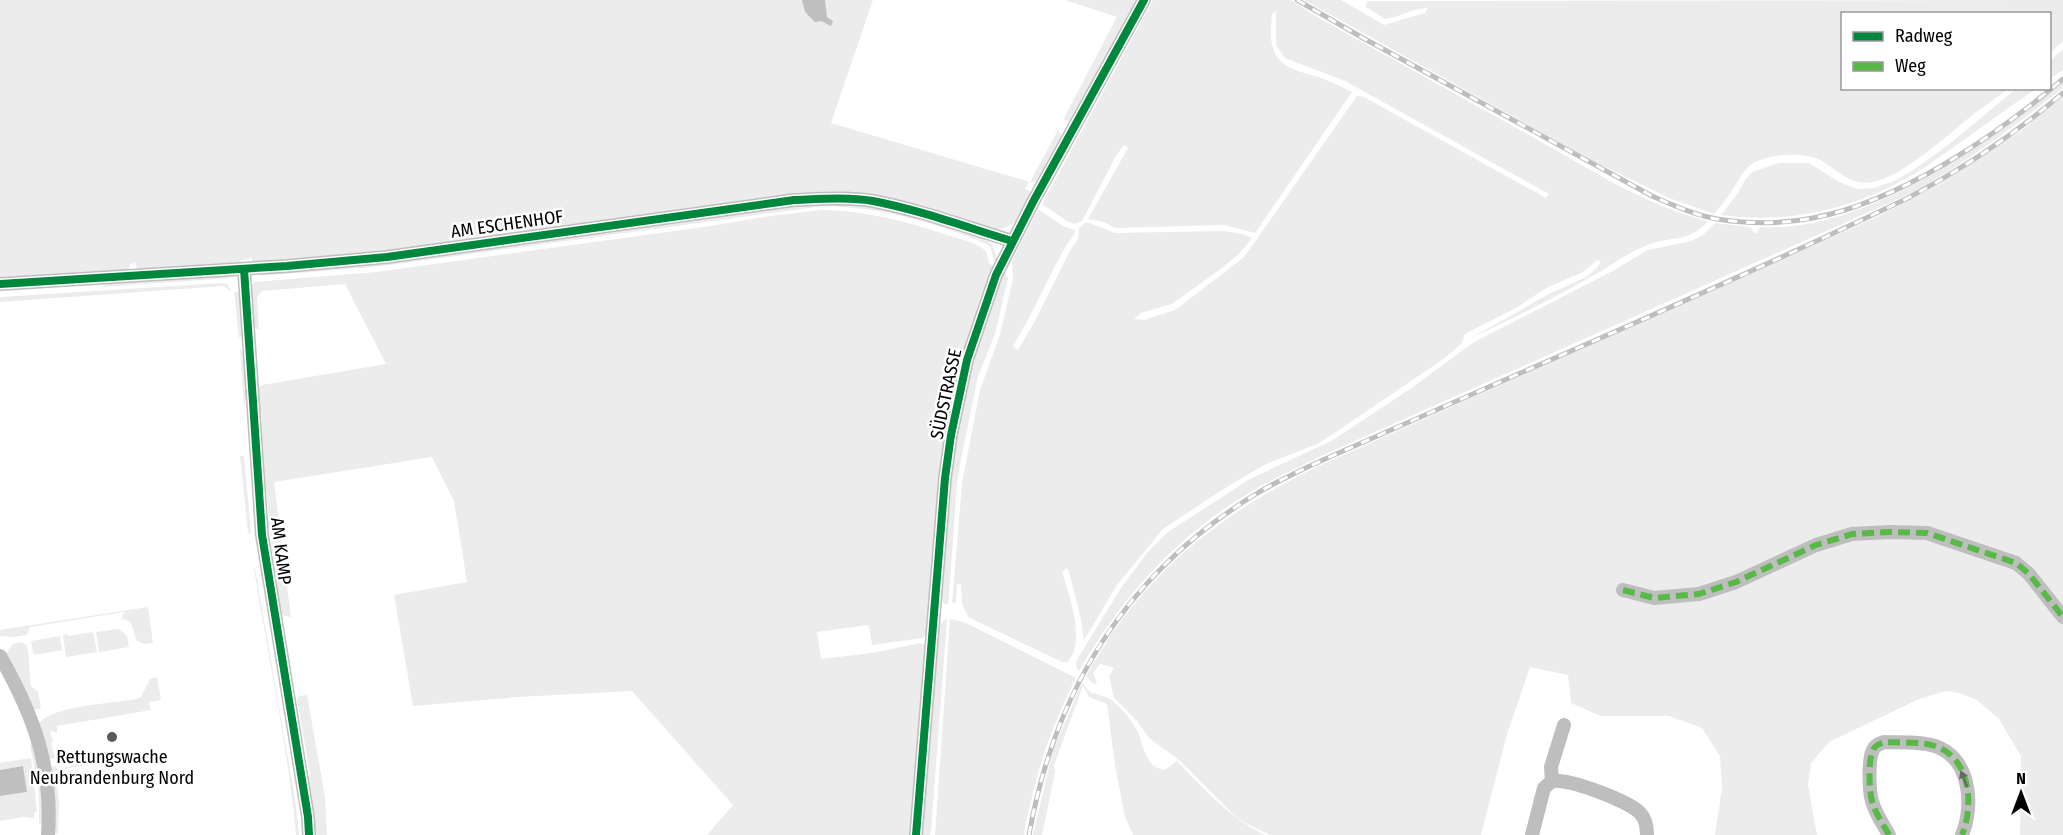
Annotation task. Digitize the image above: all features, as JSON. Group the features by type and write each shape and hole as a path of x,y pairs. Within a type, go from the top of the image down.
{"street":[{"name":"SÜDSTRASSE","path":"916,835 940,528 951,435 967,360 996,275 1012,241 1144,0"},
{"name":"AM ESCHENHOF","path":"0,284 244,269 387,257 794,200 826,198 872,201 901,207 1012,241"},
{"name":"AM KAMP","path":"244,269 262,535 309,835"},
{"path":"1623,590 1654,598 1699,594 1736,582 1816,545 1852,534 1927,533 2016,563 2029,574 2063,617"},
{"path":"0,656 28,710 43,755 49,802 48,835"},
{"path":"1552,781 1551,767 1564,725"},
{"path":"1889,835 1873,806 1870,790 1873,749 1884,742 1934,745 1952,756 1969,791 1968,817 1962,835"},
{"path":"1532,835 1544,788 1552,781 1563,780 1633,807 1645,820 1647,835"}],"shaded area":[{"path":"0,0 802,0 805,12 827,17 825,0 873,0 831,123 1030,182 1025,189 1032,192 1018,219 1000,229 991,229 873,196 387,253 252,262 250,257 240,262 138,271 135,263 130,264 129,270 0,279"},
{"path":"802,0 825,0 827,17 833,21 831,26 821,21 815,22 805,12"},
{"path":"1065,0 1139,0 1072,121 1063,120 1117,17"},
{"path":"1153,0 1291,0 1623,188 1665,207 1708,221 1701,228 1686,236 1639,248 1569,289 1469,339 1549,294 1586,277 1598,267 1601,261 1597,260 1583,272 1546,288 1516,308 1465,334 1461,344 1442,360 1330,436 1317,444 1264,465 1163,529 1117,585 1084,640 1081,619 1067,568 1062,572 1075,618 1076,643 1073,654 1067,662 1062,662 968,617 962,604 961,584 957,584 956,602 952,604 962,483 980,390 1000,335 1013,278 1012,261 1038,209 1063,226 1075,230 1013,346 1018,350 1078,239 1079,228 1085,223 1115,233 1224,231 1252,238 1239,254 1172,304 1141,313 1134,319 1144,320 1175,310 1244,257 1357,96 1364,97 1546,198 1549,194 1345,81 1285,58 1276,45 1276,11 1272,14 1271,40 1280,60 1290,68 1352,92 1255,233 1224,225 1115,228 1104,222 1088,219 1128,148 1124,145 1082,221 1074,224 1067,221 1042,204"},
{"path":"1304,0 1341,0 1384,25 1425,13 1428,8 1385,19 1366,7 1367,1 2063,0 2063,41 2051,53 2051,12 1841,12 1841,90 2007,90 1911,164 1885,178 1873,182 1859,182 1846,177 1817,158 1807,156 1786,155 1765,158 1749,166 1714,214 1669,198 1591,160"},
{"path":"2063,49 2063,70 2051,78 2051,60"},
{"path":"2063,82 2063,88 1966,160 1907,195 1319,457 1257,488 1197,529 1152,571 1114,618 1079,671 1077,669 1078,658 1121,588 1147,553 1168,532 1250,479 1333,440 1410,389 1474,342 1609,273 1648,250 1691,241 1703,235 1715,223 1751,227 1753,232 1757,233 1760,227 1800,225 1840,216 1881,200 1960,157 2032,107"},
{"path":"2015,90 2035,90 1914,174 1863,199 1793,216 1769,218 1721,215 1752,172 1779,163 1809,163 1839,182 1858,189 1874,188 1912,171 1948,145"},
{"path":"2063,97 2063,835 2020,835 2021,756 1999,719 1977,700 1960,693 1946,691 1919,699 1829,742 1811,763 1808,785 1817,835 1715,835 1722,788 1720,756 1702,728 1669,716 1601,716 1571,703 1568,675 1530,667 1507,734 1481,835 1270,835 1234,815 1178,759 1150,739 1137,721 1114,698 1109,676 1114,668 1100,664 1093,673 1097,682 1094,685 1086,676 1120,622 1163,572 1211,531 1263,496 1321,465 1877,217 1940,184 2021,131"},
{"path":"1058,130 1063,137 1038,183 1030,182"},
{"path":"831,202 898,211 983,238 992,244 997,258 996,262 990,247 986,244 947,229 906,217 865,209 823,206 375,267 258,276 808,203"},
{"path":"823,210 855,212 886,218 968,241 986,251 989,263 994,267 962,358 927,633 922,638 872,645 869,625 817,632 821,659 872,653 920,643 926,645 911,835 707,835 733,805 632,691 518,697 413,706 394,595 467,582 454,501 432,457 274,482 291,617 280,615 270,532 266,523 269,519 266,488 262,480 265,477 263,446 259,438 262,421 256,390 262,385 386,364 345,284 262,291 257,297 259,330 252,326 251,287 254,282 376,272"},
{"path":"1004,270 1008,278 995,334 978,376 961,459 948,604 946,605 941,600 949,479 972,362"},
{"path":"225,276 232,278 101,287 112,282"},
{"path":"227,284 232,292 224,286 0,302 0,297"},
{"path":"234,292 240,292 243,335 239,338"},
{"path":"240,349 246,368 247,385 244,406"},
{"path":"240,456 244,456 251,533 248,533"},
{"path":"255,568 295,799 299,835 296,835 288,768"},
{"path":"148,607 153,643 145,644 137,641 129,621 121,619 124,612 30,627 27,635 0,636 0,630"},
{"path":"947,619 931,831 930,835 920,835 938,624"},
{"path":"950,619 964,622 1076,678 1055,723 1044,754 1024,835 935,835"},
{"path":"119,629 127,636 129,647 99,652 96,632"},
{"path":"93,632 97,652 66,657 63,635"},
{"path":"60,636 62,650 35,655 33,653 31,641"},
{"path":"22,642 27,646 31,686 38,692 41,708 37,710 32,708 5,654 13,644"},
{"path":"157,677 161,700 149,702 151,710 57,726 57,733 50,730 55,758 48,759 39,724 45,718 69,709 137,699 141,697 150,679"},
{"path":"1082,683 1091,692 1110,699 1124,712 1135,727 1152,764 1165,770 1177,761 1228,811 1265,835 1133,835 1125,817 1107,704 1089,697 1083,686 1054,765 1055,772 1042,835 1033,835 1053,750"},
{"path":"307,695 325,797 327,835 314,835 307,779 310,774 297,699 299,696"},
{"path":"30,744 36,745 43,789 43,823 39,825 39,792"},
{"path":"145,751 145,754 55,771 59,801 58,834 54,833 51,767 56,766 57,769"},
{"path":"31,758 37,812 34,813 34,818 24,817 0,821 0,796 27,792 23,766 0,770 0,763"},
{"path":"23,766 27,792 0,796 0,770"}],"railway":[{"path":"1297,0 1652,196 1700,215 1729,221 1765,223 1801,220 1846,210 1879,197 1946,164 2008,122 2049,90"},
{"path":"2051,89 2063,79"},
{"path":"1029,835 1041,782 1057,732 1077,685 1102,641 1132,600 1167,563 1206,528 1251,497 1304,469 1713,288 1908,198 1988,150 2063,93"}],"marked path":[{"path":"1623,590 1654,598 1699,594 1736,582 1816,545 1852,534 1927,533 2016,563 2029,574 2063,617"},
{"path":"1889,835 1873,805 1870,783 1871,754 1877,745 1884,742 1929,744 1947,752 1956,761 1963,772 1968,797 1968,811 1962,835"}],"cycle path":[{"path":"916,835 945,478 951,435 967,360 996,275 1033,202 1144,0"},
{"path":"0,284 287,266 387,257 794,200 873,201 926,214 1012,241"},
{"path":"244,269 262,535 309,835"}],"place":[{"name":"Rettungswache Neubrandenburg Nord","path":"112,737"}]}
